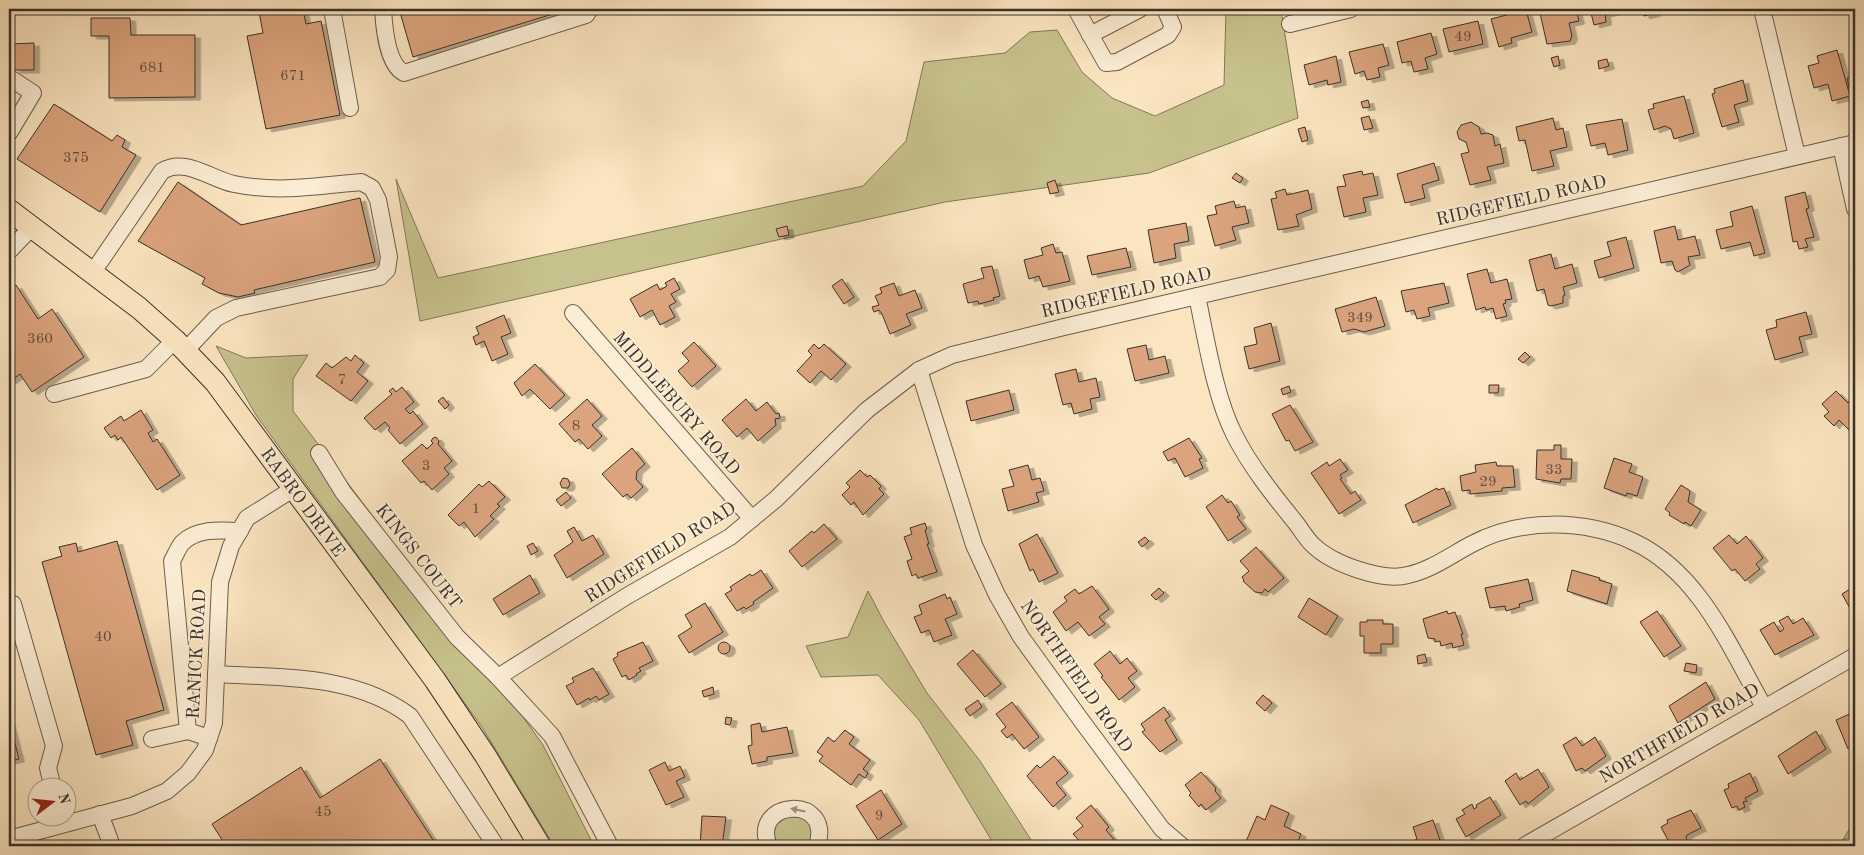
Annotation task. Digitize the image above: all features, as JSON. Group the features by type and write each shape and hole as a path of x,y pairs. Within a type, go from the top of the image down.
{"main road":[{"name":"RABRO DRIVE","path":"9,210 139,308 180,345 215,382 435,680 485,755 540,846"}],"street":[{"path":"332,9 350,108"},
{"path":"383,9 386,38 398,70 404,73 586,15 590,9"},
{"path":"1076,9 1106,63 1117,62 1168,35 1173,27 1165,9"},
{"path":"1090,35 1140,9"},
{"path":"1290,24 1351,9"},
{"path":"1762,9 1797,156"},
{"path":"9,86 12,80 33,94 9,133"},
{"path":"1848,145 1855,209"},
{"name":"RIDGEFIELD ROAD","path":"498,676 627,596 730,537 776,499 867,410 919,370 952,355 982,346 1848,145"},
{"path":"54,394 146,368 216,318 236,308 380,277 387,270 389,258 378,200 372,188 361,182 274,191 232,184 180,165 162,171 93,272"},
{"path":"9,251 32,227"},
{"path":"1197,296 1216,381 1233,433 1273,495 1314,546 1341,564 1368,573 1407,576 1440,563 1474,543 1502,531 1536,525 1562,525 1606,532 1635,542 1669,565 1698,595 1764,707"},
{"name":"MIDDLEBURY ROAD","path":"573,313 752,519"},
{"name":"NORTHFIELD ROAD","path":"919,370 974,545 997,595 1021,637 1081,720 1162,829 1182,846"},
{"name":"KINGS COURT","path":"319,453 343,492 457,637 498,676 552,736 610,846"},
{"name":"RANICK ROAD","path":"78,818 132,806 167,791 188,773 205,750 214,723 220,582 232,546 247,518 293,489"},
{"path":"188,730 172,561 182,544 196,535 213,530 240,531"},
{"path":"13,604 54,746 48,768 50,778"},
{"name":"NORTHFIELD ROAD","path":"1524,846 1855,656"},
{"path":"216,674 306,679 348,685 395,704 410,716 496,846"},
{"path":"152,739 188,730 209,738"},
{"path":"769,846 766,836 771,819 786,809 794,808 811,814 817,821 820,830 818,846"},
{"path":"100,814 112,846"},
{"name":"RANICK ROAD","path":"9,839 40,828"}],"shaded area":[{"path":"1226,9 1281,9 1298,118 1149,173 945,202 420,321 396,179 438,278 863,186 906,141 924,62 1005,53 1030,32 1057,30 1082,72 1112,98 1155,116 1224,85"},
{"path":"216,346 246,358 308,355 293,379 293,411 485,664 543,745 594,846 554,846 482,727 256,415"},
{"path":"868,591 883,620 927,693 980,761 1035,846 995,846 919,720 878,675 821,677 806,646 848,637"},
{"path":"794,812 813,824 812,846 773,846 770,829"},
{"path":"1855,820 1855,834 1842,841"}],"building":[{"path":"277,9 303,9 306,24 321,21 340,115 266,129 247,36 263,33 259,12"},
{"path":"399,9 569,9 413,57"},
{"path":"1539,9 1576,9 1579,21 1569,23 1572,36 1570,41 1547,44"},
{"path":"1590,9 1618,9 1618,11 1605,14 1606,22 1594,25"},
{"path":"1642,9 1654,9 1656,13 1644,16"},
{"path":"1526,10 1532,32 1511,38 1512,43 1499,47 1491,19"},
{"path":"91,18 130,18 131,35 195,35 195,97 109,98 109,36 91,36"},
{"path":"1478,21 1483,44 1449,52 1443,29"},
{"path":"1431,33 1437,54 1425,58 1428,69 1414,72 1411,61 1402,63 1397,42"},
{"path":"34,43 34,70 14,70 14,62 9,62 9,44"},
{"path":"1383,44 1389,65 1378,68 1380,77 1367,80 1364,71 1355,74 1349,52"},
{"path":"1837,50 1850,96 1832,101 1828,84 1814,88 1808,66 1819,63 1817,56"},
{"path":"1336,56 1341,82 1328,85 1327,80 1309,85 1304,65"},
{"path":"1558,56 1560,65 1554,67 1551,58"},
{"path":"1607,59 1609,66 1599,69 1598,61"},
{"path":"1855,76 1855,97 1851,98 1847,78"},
{"path":"1743,80 1748,101 1734,105 1739,122 1722,127 1712,94 1715,93 1714,89"},
{"path":"1684,96 1694,133 1674,139 1671,129 1665,126 1654,130 1648,110 1654,108 1653,104"},
{"path":"1368,100 1370,107 1363,108 1361,102"},
{"path":"54,104 112,141 117,135 125,140 122,147 136,155 100,212 17,159"},
{"path":"1369,116 1373,128 1364,130 1361,118"},
{"path":"1553,118 1556,130 1563,128 1567,147 1550,151 1554,166 1532,171 1525,140 1519,141 1516,127"},
{"path":"1622,119 1628,150 1608,155 1605,143 1591,146 1586,125"},
{"path":"1471,122 1479,127 1481,134 1493,135 1495,146 1500,144 1504,163 1487,167 1491,180 1470,185 1461,154 1469,152 1466,142 1459,139 1457,132 1461,125"},
{"path":"1305,127 1308,140 1302,142 1298,129"},
{"path":"1434,163 1439,180 1422,185 1425,198 1405,203 1397,174"},
{"path":"1362,171 1363,175 1373,173 1378,195 1363,198 1366,212 1344,217 1337,187 1346,186 1343,175"},
{"path":"1236,173 1243,178 1240,183 1232,178"},
{"path":"1055,180 1059,192 1050,194 1047,183"},
{"path":"178,182 241,225 360,198 375,262 254,290 255,293 238,297 219,293 202,284 205,278 138,241"},
{"path":"1285,189 1287,195 1308,190 1312,209 1296,215 1299,226 1278,230 1271,199 1277,198 1275,192"},
{"path":"1805,192 1809,208 1806,209 1814,237 1805,239 1808,247 1799,249 1797,241 1793,242 1785,197"},
{"path":"1234,201 1236,208 1245,206 1249,223 1232,227 1236,240 1215,246 1207,216 1217,214 1215,206"},
{"path":"1752,206 1765,253 1754,256 1750,242 1721,249 1716,230 1733,226 1730,212"},
{"path":"1186,223 1189,241 1174,244 1176,258 1154,263 1148,230"},
{"path":"787,226 789,235 779,237 776,229"},
{"path":"1675,226 1678,240 1695,236 1700,255 1688,257 1690,265 1678,272 1675,270 1672,261 1661,263 1654,231"},
{"path":"1626,237 1634,268 1599,278 1594,261 1611,256 1607,242"},
{"path":"1053,244 1056,253 1062,252 1070,281 1043,287 1039,276 1029,279 1024,260 1043,255 1041,248"},
{"path":"1126,248 1131,267 1092,275 1087,256"},
{"path":"1551,254 1555,269 1572,264 1577,283 1563,287 1565,295 1563,296 1563,303 1551,306 1548,305 1544,289 1537,291 1529,260"},
{"path":"992,266 1000,296 993,298 994,300 979,304 978,301 968,303 963,284 984,278 981,268"},
{"path":"1487,269 1491,283 1507,279 1512,299 1505,300 1506,303 1503,304 1507,316 1496,319 1493,308 1486,310 1485,307 1476,310 1467,274"},
{"path":"674,278 680,289 671,294 676,302 669,306 675,317 660,325 652,310 640,317 630,299 657,284 660,290 667,286 665,283"},
{"path":"842,279 854,297 844,304 832,286"},
{"path":"894,283 899,296 915,290 922,308 906,314 911,325 890,334 882,314 879,310 874,312 872,307 879,305 875,296 882,293 880,288"},
{"path":"1444,283 1449,303 1428,308 1430,316 1417,319 1414,310 1406,312 1401,291"},
{"path":"16,285 38,319 52,309 84,357 32,392 20,374 9,382 9,290"},
{"path":"1376,297 1385,326 1364,332 1354,329 1342,332 1335,309"},
{"path":"1806,312 1812,334 1799,337 1803,352 1775,360 1766,330 1777,327 1776,320"},
{"path":"504,315 511,333 501,337 508,354 492,361 484,341 476,345 473,337 479,334 476,327"},
{"path":"1271,323 1280,361 1249,369 1244,347 1257,344 1254,328"},
{"path":"694,342 716,366 692,387 678,371 689,361 682,353"},
{"path":"814,344 819,349 824,344 846,364 831,380 821,371 810,383 797,371 812,355 808,351"},
{"path":"1146,345 1149,360 1165,356 1169,373 1135,381 1127,349"},
{"path":"1525,352 1530,357 1523,363 1518,359"},
{"path":"355,355 364,363 357,372 368,381 351,401 316,376 326,363 332,368 346,357 351,361"},
{"path":"535,364 565,395 550,409 530,389 522,396 514,383"},
{"path":"1076,369 1079,382 1096,378 1100,397 1090,399 1092,409 1074,414 1071,403 1063,405 1055,374"},
{"path":"1489,385 1499,385 1498,393 1489,393"},
{"path":"1289,386 1291,392 1283,395 1281,389"},
{"path":"402,387 414,402 405,409 410,414 413,411 423,424 400,444 388,430 390,428 385,422 375,430 364,418 392,394 389,391 393,388 396,392"},
{"path":"1009,390 1014,410 971,421 966,401"},
{"path":"1836,391 1848,403 1855,395 1855,426 1850,431 1839,420 1834,426 1824,416 1829,412 1822,404"},
{"path":"443,397 449,405 445,409 438,401"},
{"path":"587,399 602,416 592,425 602,436 588,449 579,439 575,442 559,424"},
{"path":"746,399 756,411 767,402 776,414 779,413 780,418 775,419 776,425 758,441 747,428 737,437 722,420"},
{"path":"1290,405 1313,442 1295,451 1289,440 1286,441 1272,414"},
{"path":"141,410 153,430 148,433 153,442 157,439 180,475 157,490 121,437 118,440 115,435 111,438 104,428 121,416 124,421"},
{"path":"436,437 439,441 438,444 452,461 444,468 449,474 432,490 424,481 421,483 402,461 422,444 427,449 433,443 431,441 433,438"},
{"path":"1189,438 1202,458 1199,459 1203,468 1185,477 1175,458 1168,461 1163,452"},
{"path":"1554,445 1561,445 1561,459 1572,459 1571,479 1561,479 1560,483 1536,479 1537,450 1554,450"},
{"path":"632,448 645,464 637,471 636,479 643,487 631,498 627,494 623,497 602,474"},
{"path":"1614,458 1632,464 1629,472 1643,477 1637,496 1627,493 1626,496 1604,488"},
{"path":"1340,459 1348,470 1340,475 1342,478 1340,479 1351,494 1355,491 1361,500 1339,514 1311,473 1327,462 1329,466"},
{"path":"1496,462 1497,466 1513,466 1515,487 1502,488 1502,491 1470,494 1470,490 1462,491 1460,476 1476,472 1475,465"},
{"path":"1028,465 1032,480 1040,478 1044,491 1036,493 1039,502 1008,511 1002,489 1014,486 1009,470"},
{"path":"860,470 867,477 870,475 881,486 879,489 884,494 863,515 854,502 851,505 842,495 850,487 846,483"},
{"path":"563,478 568,479 570,484 568,488 562,488 560,483"},
{"path":"489,481 505,497 497,504 500,506 490,516 494,519 475,537 464,522 459,526 448,515 479,484 482,487"},
{"path":"1681,485 1690,491 1688,502 1701,510 1691,526 1669,515 1670,513 1665,509"},
{"path":"1437,488 1438,490 1444,488 1451,505 1413,523 1405,505"},
{"path":"566,492 571,498 561,506 556,500"},
{"path":"1222,495 1228,503 1231,501 1240,515 1237,517 1246,529 1228,541 1206,507"},
{"path":"925,523 929,544 927,544 937,572 918,578 916,574 912,576 907,561 912,559 904,537 912,534 910,528"},
{"path":"824,524 837,539 802,567 789,551 812,531 814,533"},
{"path":"574,527 582,541 593,535 604,554 567,578 554,555 573,542 567,531"},
{"path":"1037,534 1058,573 1039,582 1033,569 1030,571 1019,544"},
{"path":"1729,535 1737,544 1746,536 1763,558 1756,564 1760,569 1745,581 1735,569 1732,571 1713,548"},
{"path":"1145,537 1149,541 1142,547 1138,542"},
{"path":"117,541 164,710 126,721 133,745 96,755 42,562 62,556 59,547 76,543 78,552"},
{"path":"533,543 538,551 531,555 527,546"},
{"path":"1256,547 1284,578 1268,592 1265,589 1262,593 1255,592 1243,581 1242,577 1249,571 1240,561"},
{"path":"761,570 773,588 753,602 754,604 746,609 744,607 737,611 725,594 732,590 730,587 750,574 752,576"},
{"path":"1572,570 1600,578 1599,580 1612,584 1607,604 1567,591"},
{"path":"530,575 540,593 503,615 493,599"},
{"path":"1528,579 1533,600 1519,604 1520,607 1506,611 1505,606 1490,608 1485,588"},
{"path":"1092,586 1109,609 1099,617 1105,624 1089,636 1078,622 1066,631 1053,612 1067,601 1064,597 1075,589 1079,594"},
{"path":"1855,586 1855,610 1852,612 1842,594"},
{"path":"1159,588 1164,593 1156,600 1151,595"},
{"path":"945,594 947,599 950,597 957,614 945,619 952,635 934,642 929,630 921,633 914,617 922,614 919,605"},
{"path":"1309,598 1338,616 1326,635 1298,617"},
{"path":"705,603 723,632 689,653 678,636 692,627 685,615"},
{"path":"1447,611 1448,614 1455,612 1463,634 1461,634 1464,645 1453,648 1452,643 1441,646 1440,641 1435,642 1435,639 1428,638 1423,619"},
{"path":"1657,611 1681,646 1664,657 1640,622"},
{"path":"1788,616 1793,624 1803,618 1814,635 1775,655 1760,630 1774,622 1780,632 1784,629 1779,621"},
{"path":"1367,620 1383,620 1383,624 1393,624 1393,644 1381,644 1381,653 1364,653 1364,636 1360,636 1360,622 1367,622"},
{"path":"643,642 653,661 639,668 641,671 629,680 626,675 622,677 613,659 618,656 617,653"},
{"path":"724,642 730,648 724,654 718,648"},
{"path":"973,650 1001,684 985,697 957,664"},
{"path":"1110,651 1120,664 1127,658 1137,671 1128,678 1135,687 1119,700 1101,677 1103,676 1094,664"},
{"path":"1425,654 1427,662 1418,664 1417,656"},
{"path":"1686,663 1697,665 1696,673 1684,671"},
{"path":"593,668 609,694 599,700 596,696 590,700 589,698 577,705 566,686 574,682 572,678"},
{"path":"1706,682 1715,699 1678,723 1669,706"},
{"path":"713,687 714,694 704,697 702,691"},
{"path":"1263,695 1272,703 1265,711 1256,703"},
{"path":"978,700 982,707 970,716 965,709"},
{"path":"1012,702 1039,737 1024,749 1012,734 1007,738 1001,731 1006,727 996,714"},
{"path":"1164,707 1170,716 1165,720 1177,740 1160,752 1142,732 1145,730 1141,724"},
{"path":"1854,712 1855,746 1848,749 1836,720"},
{"path":"726,717 732,718 730,725 725,724"},
{"path":"9,720 19,759 9,761"},
{"path":"760,723 762,732 787,727 793,753 767,757 767,761 752,764 748,746 752,745 751,725"},
{"path":"845,730 854,737 849,744 870,760 863,769 868,773 865,778 859,774 851,785 819,761 823,756 817,752 828,737 834,742"},
{"path":"1816,731 1826,749 1788,774 1778,756"},
{"path":"1576,737 1582,746 1595,737 1606,756 1585,771 1582,768 1576,771 1563,745"},
{"path":"1054,756 1068,773 1056,783 1066,795 1053,807 1027,776 1037,765 1040,768"},
{"path":"380,759 437,846 226,846 212,824 301,767 320,798"},
{"path":"665,762 669,771 680,766 685,777 676,781 684,797 666,805 649,770"},
{"path":"1538,769 1549,787 1528,804 1526,801 1520,805 1505,781 1516,773 1520,780"},
{"path":"1201,772 1216,788 1215,791 1221,798 1206,810 1201,804 1199,807 1189,795 1191,793 1185,785"},
{"path":"1750,773 1758,791 1745,798 1747,801 1743,802 1745,807 1739,810 1737,806 1732,808 1724,790 1729,788 1728,784"},
{"path":"881,790 902,824 878,840 856,806"},
{"path":"1490,797 1501,815 1466,837 1456,819 1465,814 1462,810 1472,804 1474,809 1477,807 1476,805"},
{"path":"1091,805 1109,827 1106,830 1116,842 1111,846 1084,846 1073,834 1083,826 1076,818"},
{"path":"1271,805 1289,813 1284,826 1301,834 1296,846 1278,846 1271,843 1270,846 1244,846 1257,816 1265,820"},
{"path":"1691,810 1701,828 1687,835 1686,838 1690,844 1676,846 1673,842 1670,844 1661,827 1668,823 1667,820"},
{"path":"702,816 726,817 722,846 700,846"},
{"path":"1433,820 1442,846 1403,846 1417,839 1413,827"}]}
